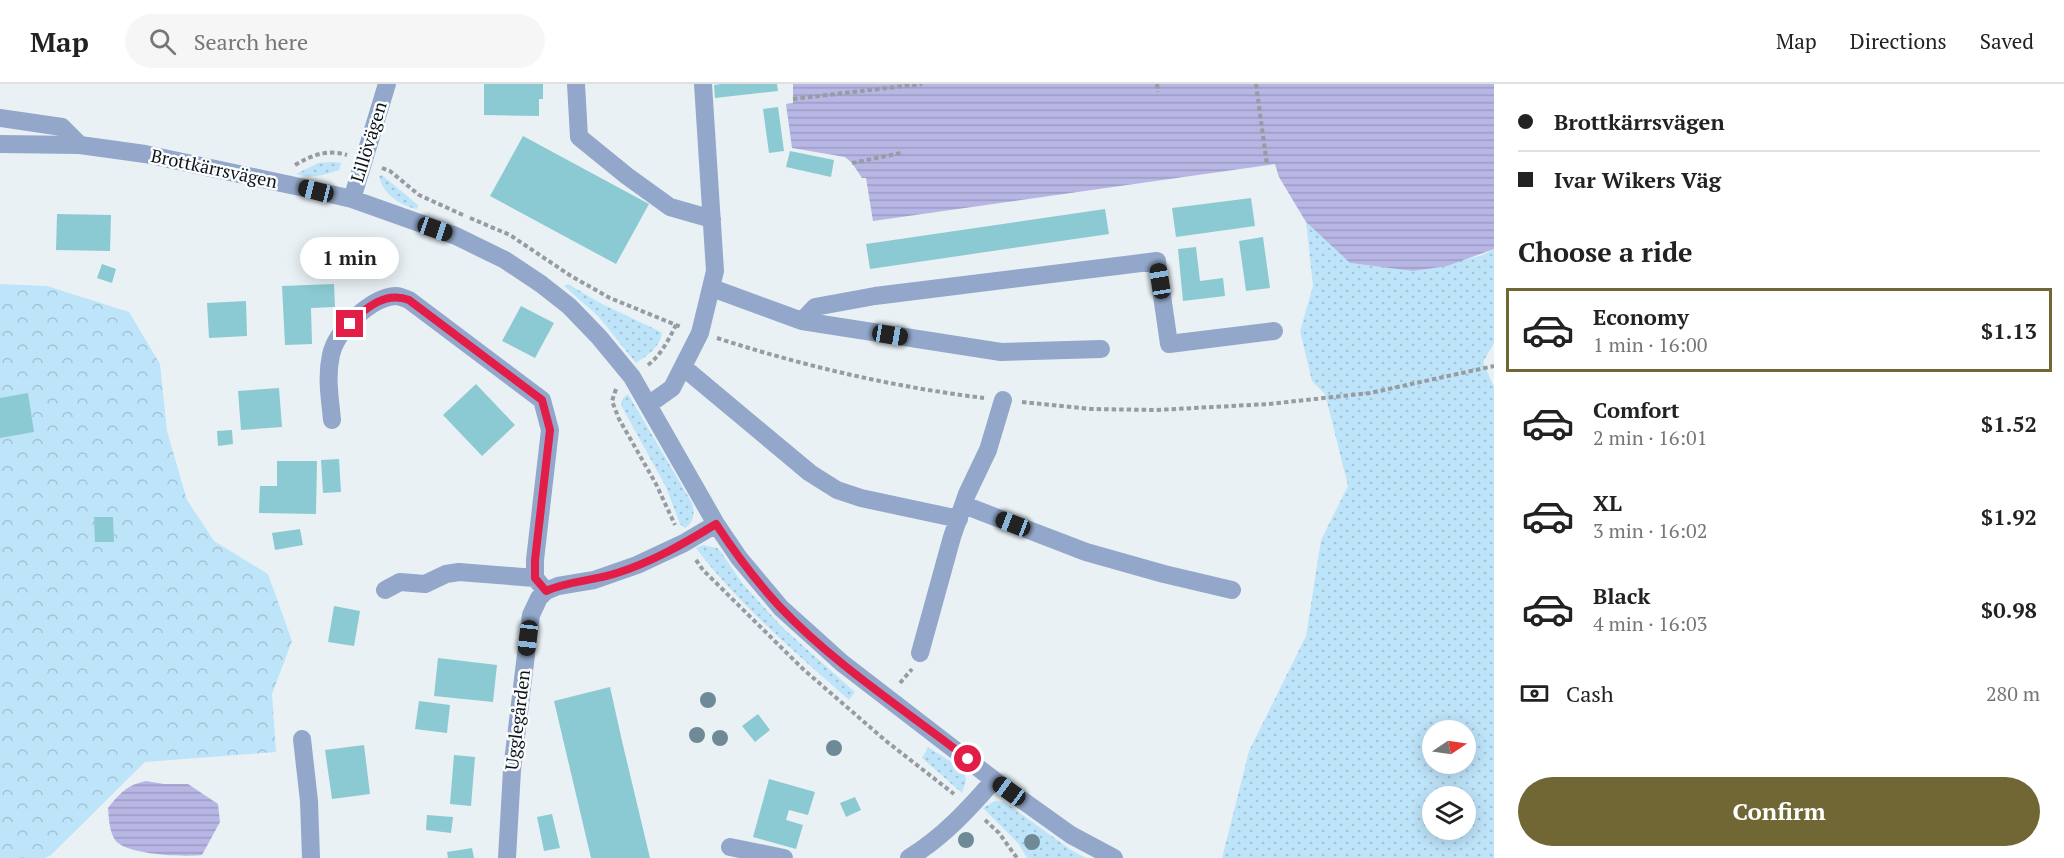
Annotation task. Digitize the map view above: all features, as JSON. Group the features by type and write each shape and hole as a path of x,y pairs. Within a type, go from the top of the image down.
{"street":[{"name":"Lillövägen","path":"352,200 387,84"},
{"path":"576,84 579,137 670,207 712,219"},
{"path":"648,405 672,388 683,367 700,333 713,280 712,219 703,84"},
{"path":"0,118 62,127 80,145"},
{"name":"Brottkärrsvägen","path":"0,144 80,145 145,154 352,200 456,236 505,260 569,306 599,337 632,377 716,524 739,558 781,608 842,663 994,780 1071,835 1114,858"},
{"path":"802,321 815,307 875,296 1157,261 1169,344 1274,331"},
{"path":"713,280 802,321 1001,352 1101,349"},
{"path":"332,420 328,383 331,354 337,340 366,308 383,299 398,296 409,300 542,400 550,430 535,560 540,584"},
{"path":"683,367 810,472 837,490 861,498 961,512 1086,552 1232,590"},
{"path":"920,653 961,512 988,450 1003,400"},
{"path":"385,590 400,582 425,584 446,574 459,572 558,586 594,580 620,572 684,543 716,524"},
{"name":"Ugglegården","path":"507,858 512,770 529,626 540,584"},
{"path":"302,739 309,801 311,858"},
{"path":"909,858 932,844 994,780"},
{"path":"730,847 784,858"}],"path":[{"path":"794,99 922,84"},
{"path":"1157,84 1158,92"},
{"path":"1256,84 1267,165"},
{"path":"852,163 901,153"},
{"path":"610,298 700,333 876,380 949,394 1091,409 1157,410 1269,404 1370,393 1494,366"}],"green space":[{"path":"318,163 341,163 339,170 313,176 296,174"},
{"path":"382,175 418,205 417,209 393,198 381,182 379,176"},
{"path":"1306,222 1350,263 1413,271 1480,256 1494,249 1494,343 1483,362 1494,387 1494,858 1222,858 1249,751 1306,636 1321,540 1348,486 1325,394 1312,381 1300,331 1313,286"},
{"path":"0,284 47,286 129,312 160,364 167,431 187,500 214,541 268,574 292,641 272,694 276,752 145,762 50,856 44,858 0,858"},
{"path":"568,284 602,304 662,333 656,347 636,363 598,316 564,286"},
{"path":"628,394 692,503 693,517 685,528 680,524 666,487 622,407 621,402"},
{"path":"703,545 717,548 742,583 783,628 855,692 849,700 769,628 731,589 696,548"},
{"path":"928,747 964,770 966,781 962,793 922,758"},
{"path":"995,801 1004,802 1071,850 1086,858 1027,858 1018,843 983,808"}],"shaded area":[{"path":"793,84 1494,84 1494,249 1447,266 1413,271 1350,263 1306,222 1279,177 1275,164 873,221 866,178 862,178 852,163 845,157 792,148 786,104 793,103"},
{"path":"146,781 188,784 218,804 220,822 202,855 182,856 143,852 121,845 115,840 110,828 108,808 124,790"}],"building":[{"path":"484,84 543,84 543,99 539,99 539,116 484,115"},
{"path":"777,84 778,91 715,98 714,85"},
{"path":"778,107 784,151 769,153 763,109"},
{"path":"523,136 649,204 616,264 490,196"},
{"path":"790,151 834,160 831,177 786,167"},
{"path":"1251,198 1255,226 1176,237 1172,208"},
{"path":"1105,209 1109,234 870,269 866,244"},
{"path":"57,214 111,215 110,251 56,250"},
{"path":"1263,237 1270,288 1246,291 1239,241"},
{"path":"1196,247 1200,281 1223,278 1225,296 1183,301 1178,249"},
{"path":"102,264 116,269 112,283 97,278"},
{"path":"334,284 335,307 311,308 312,344 285,345 282,286"},
{"path":"246,301 247,336 209,338 207,303"},
{"path":"521,306 554,323 535,358 502,341"},
{"path":"476,384 515,425 482,456 443,415"},
{"path":"279,388 282,427 241,430 238,391"},
{"path":"28,393 34,432 0,438 0,398"},
{"path":"232,430 233,444 218,446 217,431"},
{"path":"339,459 341,492 323,493 321,460"},
{"path":"277,461 317,461 316,514 259,513 260,486 277,486"},
{"path":"94,517 113,517 114,542 95,542"},
{"path":"300,529 303,545 275,550 272,533"},
{"path":"334,606 360,611 354,646 328,642"},
{"path":"438,658 497,665 493,702 434,696"},
{"path":"610,687 650,858 591,858 554,701"},
{"path":"419,701 450,705 447,733 415,729"},
{"path":"758,714 770,730 755,742 742,726"},
{"path":"364,745 370,794 332,799 325,750"},
{"path":"454,755 475,757 471,806 450,804"},
{"path":"769,779 815,792 808,815 789,810 786,820 803,825 796,849 753,837"},
{"path":"855,797 861,810 846,817 840,803"},
{"path":"552,814 560,848 544,851 537,817"},
{"path":"427,815 453,817 451,833 426,830"},
{"path":"472,848 474,858 448,858 447,852"}],"route":[{"path":"350,324 366,308 383,299 398,296 409,300 542,400 550,430 535,560 535,578 546,591 558,586 594,580 620,572 684,543 716,524 761,585 781,608 813,638 842,663 968,759"}]}
